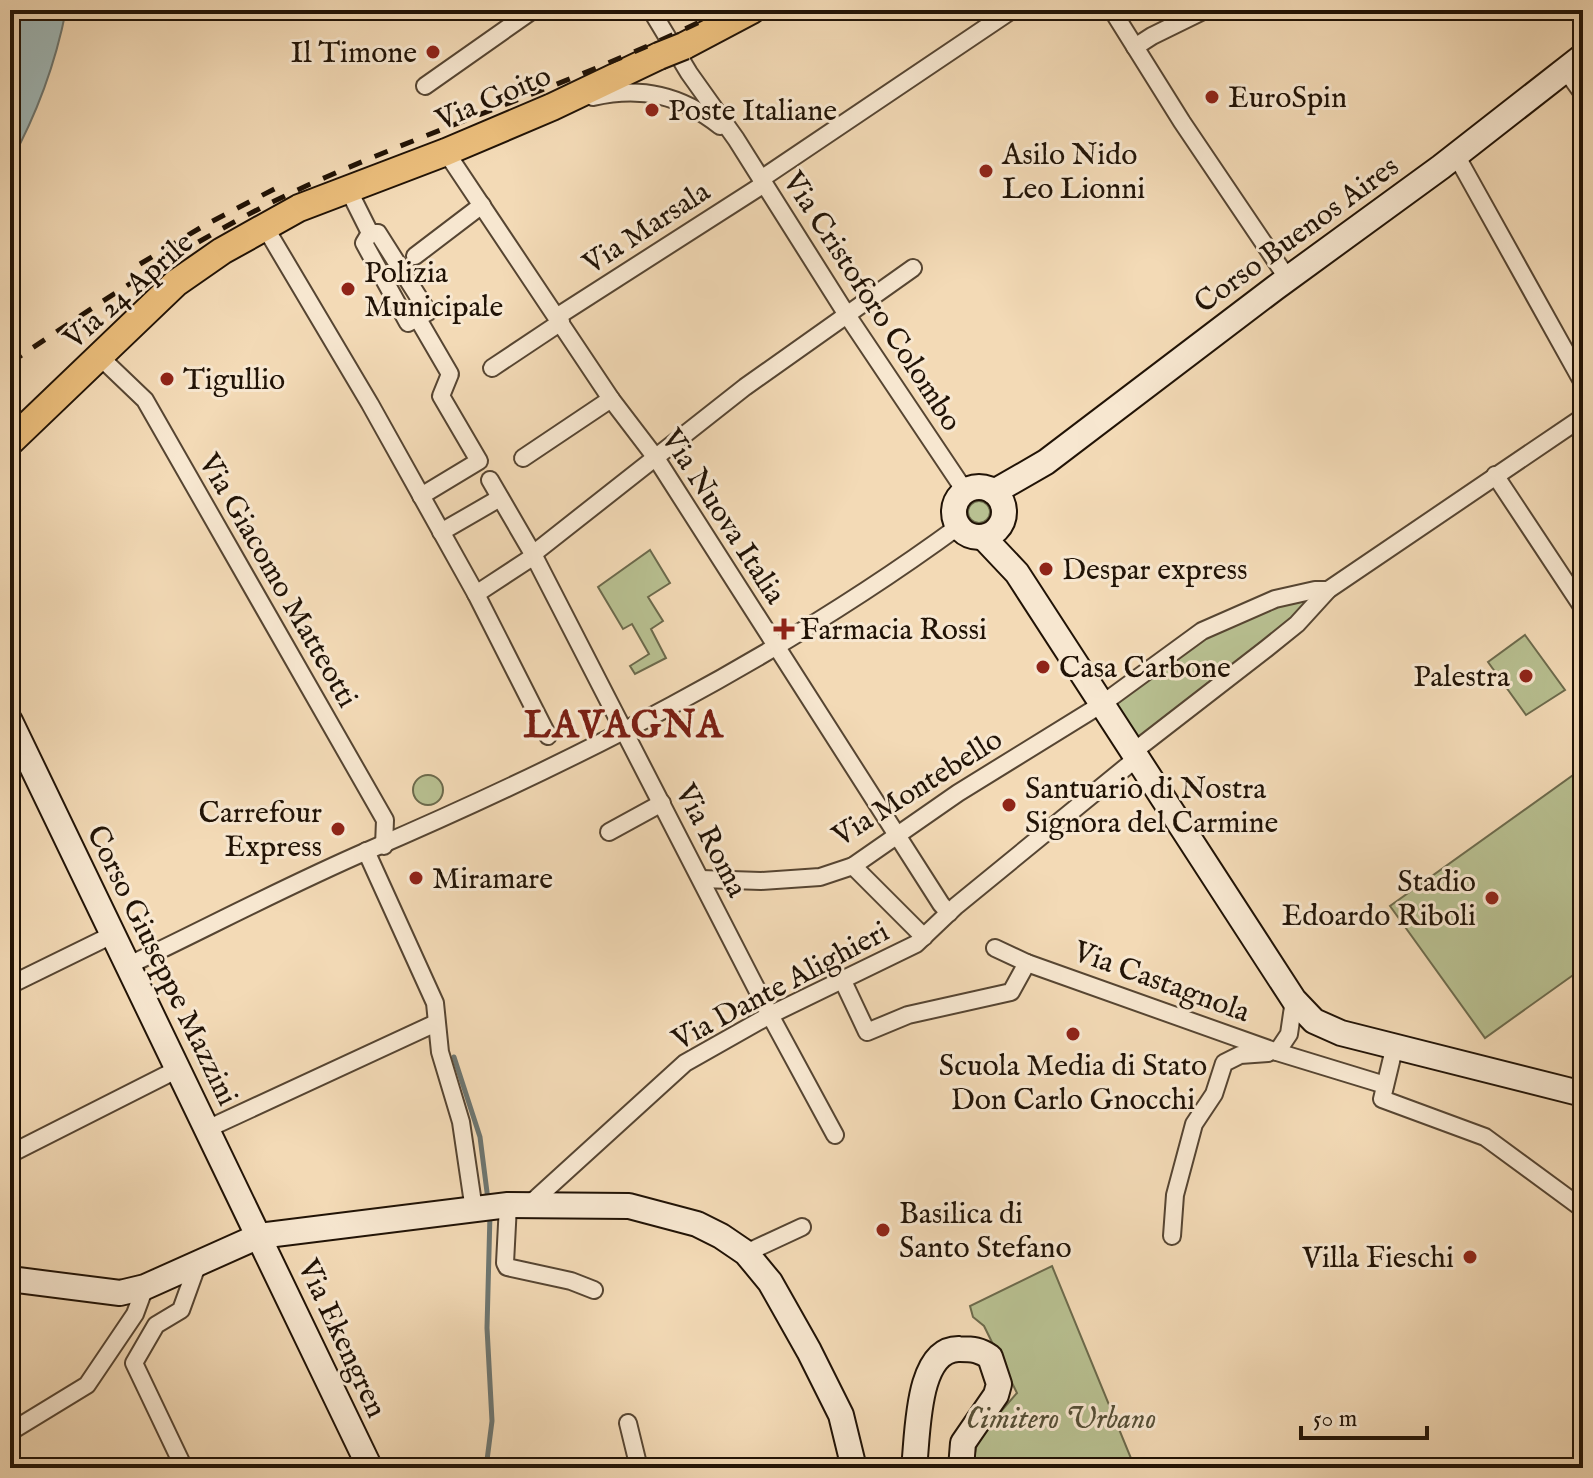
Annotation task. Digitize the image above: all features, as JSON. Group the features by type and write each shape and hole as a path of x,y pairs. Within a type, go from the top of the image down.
{"main road":[{"name":"Via Goito","path":"349,191 552,107 684,46 752,10"},
{"name":"Via 24 Aprile","path":"10,442 176,283 222,251 299,208 349,191"}],"street":[{"path":"425,86 533,10"},
{"name":"Via Cristoforo Colombo","path":"651,10 689,73 736,139 847,315 965,491"},
{"name":"Via Marsala","path":"492,368 1012,10"},
{"path":"1112,10 1182,122 1288,279"},
{"path":"1135,47 1205,10"},
{"name":"Via Cristoforo Colombo","path":"684,46 732,119 736,139"},
{"path":"1574,62 1583,94"},
{"name":"Corso Buenos Aires","path":"994,492 1046,462 1456,155 1574,62"},
{"name":"Via Cristoforo Colombo","path":"552,107 618,91 659,94 700,110 736,139"},
{"name":"Via Nuova Italia","path":"446,152 611,399 656,458 949,913"},
{"path":"1456,155 1583,383"},
{"path":"349,191 374,233 364,243 408,323 418,319 450,374 441,396 479,461 421,496"},
{"path":"415,256 482,205"},
{"path":"265,227 370,404 476,594 548,736"},
{"path":"476,594 534,555 745,387 913,268"},
{"name":"Via Giacomo Matteotti","path":"99,356 145,400 385,820 384,846"},
{"path":"523,458 611,399"},
{"path":"1328,590 1583,417"},
{"name":"Corso Buenos Aires","path":"995,525 1041,475 1046,462"},
{"path":"1495,475 1583,608"},
{"name":"Via Roma","path":"490,480 534,555 770,1015 835,1135"},
{"path":"995,525 974,536 959,526 954,507 958,498 965,491 984,487 1000,499 995,525 1017,573 1294,1000 1314,1021 1341,1033 1583,1094"},
{"path":"441,532 500,498"},
{"path":"127,966 625,731 777,649 959,526"},
{"name":"Via Montebello","path":"701,879 761,881 820,877 853,866 958,793 1102,704 1202,631 1275,599 1328,590"},
{"name":"Via Dante Alighieri","path":"499,1207 685,1063 770,1015 916,944 1135,755 1297,624 1328,590"},
{"name":"Corso Giuseppe Mazzini","path":"10,721 259,1236"},
{"path":"609,832 662,803"},
{"path":"366,851 435,1003 440,1052 461,1122 499,1207 507,1267 571,1281 594,1290"},
{"path":"853,866 924,937"},
{"path":"10,985 112,935"},
{"name":"Via Castagnola","path":"995,948 1027,963 1277,1052 1385,1085"},
{"name":"Via Castagnola","path":"842,979 867,1032 908,1015 1011,992 1027,963"},
{"path":"1172,1236 1175,1195 1194,1124 1214,1094 1224,1063 1240,1055 1277,1052 1289,1034 1294,1000"},
{"path":"207,1129 436,1023"},
{"path":"1395,1045 1382,1099 1485,1137 1583,1209"},
{"path":"10,1154 178,1069"},
{"path":"10,1279 120,1293 145,1287 259,1236 499,1207 629,1206 697,1224 746,1253 770,1282 816,1363 841,1415 854,1468"},
{"path":"746,1253 802,1227"},
{"name":"Via Ekengren","path":"259,1236 370,1468"},
{"path":"184,1468 134,1363 156,1325 181,1310 198,1263"},
{"path":"10,1432 87,1385 135,1314 145,1287"},
{"path":"914,1468 925,1379 935,1359 950,1348 978,1350 990,1357 999,1384 990,1406 963,1443 961,1468"},
{"path":"628,1423 639,1468"}],"green space":[{"path":"979,501 987,504 990,512 987,520 979,523 971,520 968,512 971,504"},
{"path":"650,550 670,583 648,597 663,621 651,629 666,658 635,674 630,666 649,654 632,624 623,629 598,587"},
{"path":"1320,594 1295,618 1134,746 1108,706 1204,635 1276,601"},
{"name":"Palestra","path":"1525,635 1565,690 1526,715 1488,662"},
{"name":"Stadio Edoardo Riboli","path":"1583,768 1583,968 1485,1038 1390,906"},
{"path":"428,775 439,779 443,790 439,801 428,805 417,801 413,790 417,779"},
{"name":"Cimitero Urbano","path":"1052,1266 1135,1468 972,1468 978,1438 1017,1393 984,1326 973,1317 970,1306"}],"water":[{"path":"10,10 66,10 44,89 10,163"}],"waterway":[{"path":"454,1057 480,1137 488,1200"},
{"path":"486,1468 492,1421 487,1328 490,1214"}],"railway":[{"path":"10,363 154,268 267,205 358,163 673,35 724,10"},
{"path":"140,264 205,225 280,186"}],"place":[{"name":"Il Timone","path":"433,52"},
{"name":"EuroSpin","path":"1212,97"},
{"name":"Poste Italiane","path":"652,110"},
{"name":"Asilo Nido Leo Lionni","path":"986,171"},
{"name":"Polizia Municipale","path":"348,289"},
{"name":"Tigullio","path":"167,379"},
{"name":"Despar express","path":"1046,569"},
{"name":"Farmacia Rossi","path":"784,629"},
{"name":"Casa Carbone","path":"1043,667"},
{"name":"Palestra","path":"1526,676"},
{"name":"Santuario di Nostra Signora del Carmine","path":"1009,805"},
{"name":"Carrefour Express","path":"338,829"},
{"name":"Miramare","path":"416,878"},
{"name":"Stadio Edoardo Riboli","path":"1492,898"},
{"name":"Scuola Media di Stato Don Carlo Gnocchi","path":"1073,1034"},
{"name":"Basilica di Santo Stefano","path":"883,1230"},
{"name":"Villa Fieschi","path":"1470,1257"}],"district":[{"name":"LAVAGNA","path":"624,724"}]}
